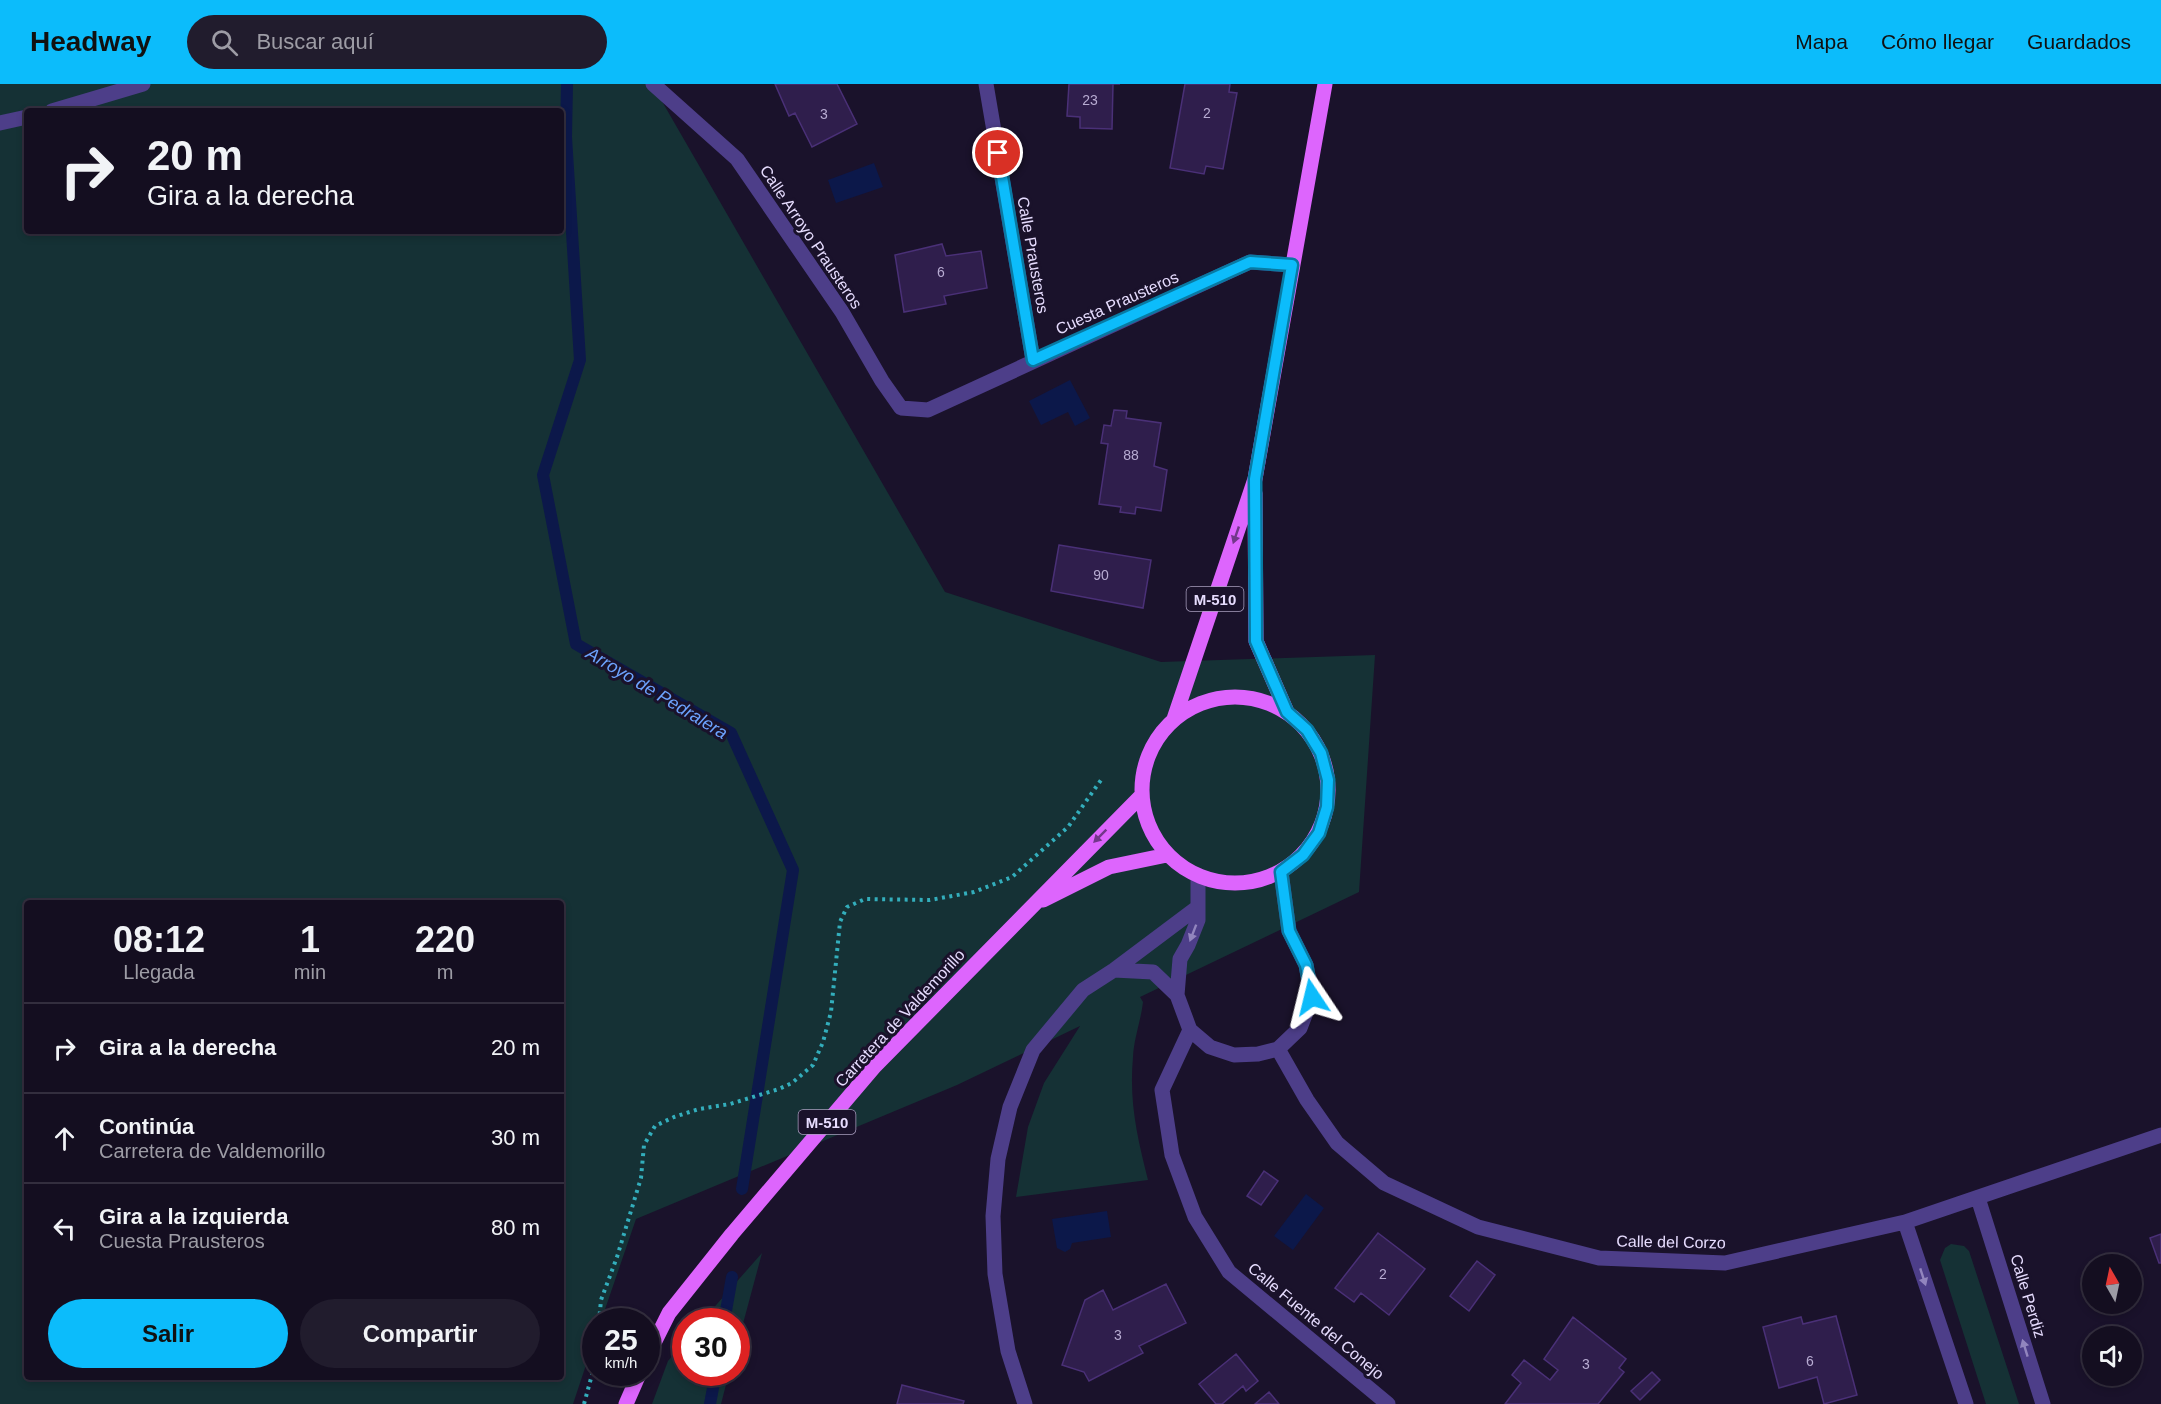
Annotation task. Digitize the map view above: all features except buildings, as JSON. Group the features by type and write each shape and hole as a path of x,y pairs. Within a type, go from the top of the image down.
{"main road":[{"name":"M-510","path":"1174,719 1200,704 1229,697 1259,700 1287,712 1307,730 1321,753 1328,789 1327,807 1319,833 1303,855 1281,872 1254,882 1225,883 1197,876 1167,855 1154,837 1146,817 1142,795 1145,767 1156,741 1174,719 1255,479 1325,84"},
{"name":"M-510","path":"1255,479 1256,641 1287,712"},
{"name":"Carretera de Valdemorillo","path":"660,1331 669,1313 732,1234 875,1066 1142,795"},
{"name":"Carretera de Valdemorillo","path":"1032,906 1109,867 1167,855"},
{"path":"626,1404 634,1386"}],"street":[{"path":"62,108 143,84"},
{"name":"Calle Arroyo Prausteros","path":"653,84 736,159 842,312 882,381 902,408 928,410"},
{"name":"Calle Prausteros","path":"986,84 1033,360"},
{"path":"0,123 24,118"},
{"name":"Cuesta Prausteros","path":"928,410 1250,262 1292,265"},
{"path":"1197,876 1198,920 1180,959 1177,995 1190,1030 1210,1047 1234,1055 1258,1054 1278,1048 1300,1028 1312,997 1306,965 1289,931 1281,872"},
{"path":"1025,1404 1008,1351 994,1274 993,1216 998,1159 1010,1107 1033,1050 1083,990 1114,970 1198,907"},
{"path":"1114,970 1153,972 1177,995"},
{"name":"Calle Fuente del Conejo","path":"1190,1030 1162,1090 1172,1155 1195,1217 1229,1272 1388,1404"},
{"name":"Calle del Corzo","path":"1278,1048 1307,1100 1337,1143 1384,1183 1478,1227 1599,1258 1725,1263 1905,1222 2161,1135"},
{"name":"Calle Perdiz","path":"1978,1198 2043,1404"},
{"path":"1905,1222 1966,1404"}],"path":[{"path":"600,1308 641,1178 644,1145 655,1126 699,1109 730,1104 779,1089 792,1083 813,1065 823,1042 831,1012 840,922 847,907 865,899 930,900 974,892 1012,877 1068,827 1101,780"},
{"path":"584,1404 589,1386"}],"green space":[{"path":"0,84 652,84 945,592 1161,662 1375,655 1359,892 1140,997 1143,1002 1134,1050 1132,1089 1137,1134 1148,1180 1016,1197 1028,1127 1044,1083 1080,1026 957,1085 636,1219 605,1308 582,1308 582,1377 573,1404 0,1404"},
{"path":"1951,1244 1964,1246 1969,1251 2019,1404 1986,1404 1940,1260 1945,1248"},
{"path":"762,1253 747,1308 713,1308"},
{"path":"672,1356 672,1386 726,1386 721,1404 652,1404 668,1361"}],"shaded area":[{"path":"874,163 883,187 836,203 828,180"},
{"path":"1070,380 1090,418 1075,426 1068,412 1041,425 1029,401"},
{"path":"1306,1194 1324,1208 1293,1250 1274,1236"},
{"path":"1107,1211 1111,1237 1072,1243 1070,1249 1065,1252 1057,1248 1052,1219"}],"waterway":[{"name":"Arroyo de Pedralera","path":"567,84 566,137 580,360 543,475 576,644 731,733 793,870 742,1189"},
{"path":"726,1308 732,1277"},
{"path":"710,1404 713,1386"}],"route":[{"path":"998,153 1033,360 1250,262 1292,265 1255,479 1256,641 1287,712 1307,730 1321,753 1328,780 1327,807 1319,833 1303,855 1281,872 1289,931 1306,965 1312,997"}]}
